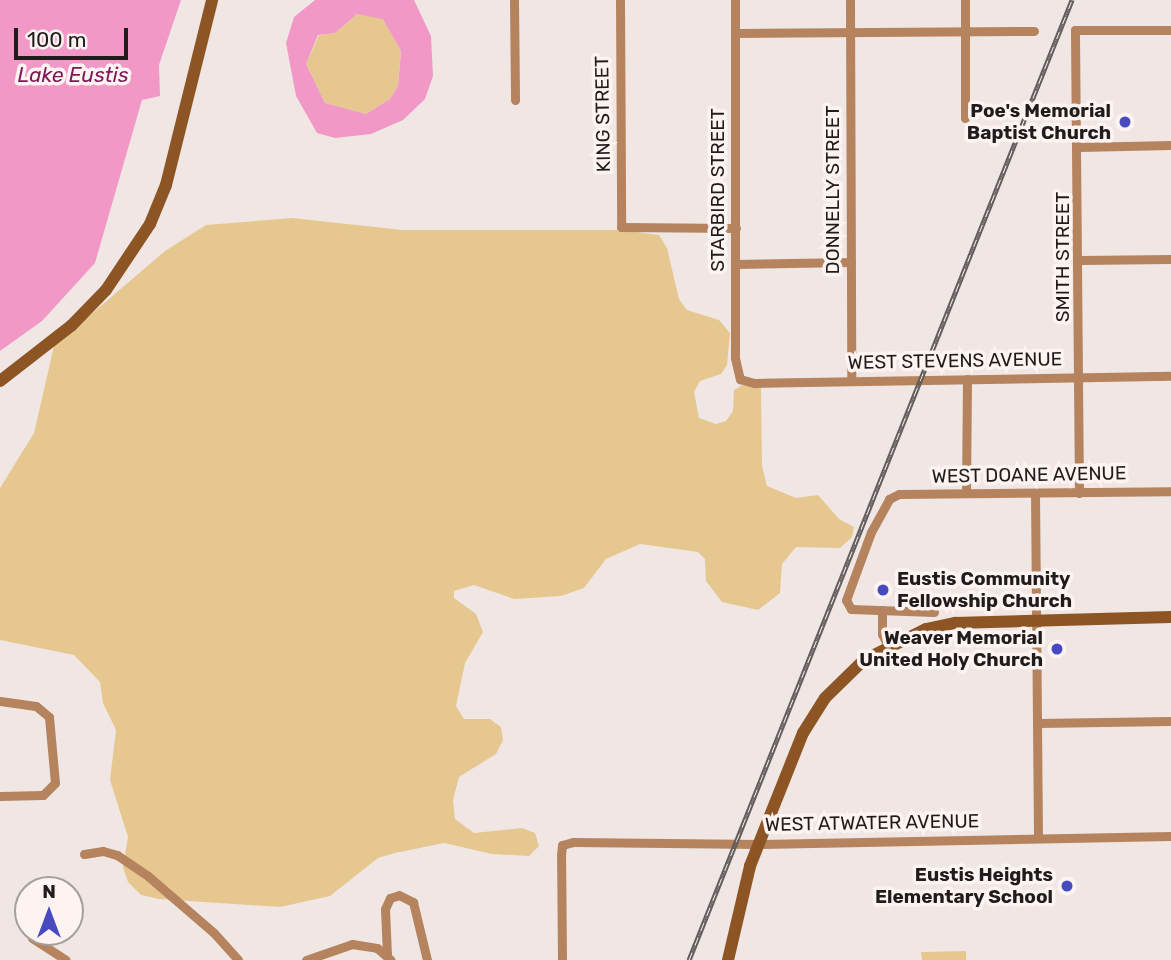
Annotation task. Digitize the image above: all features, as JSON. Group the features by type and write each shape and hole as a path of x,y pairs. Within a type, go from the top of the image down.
{"street":[{"path":"0,382 71,326 106,290 150,224 166,186 212,0"},
{"path":"514,0 515,100"},
{"name":"KING STREET","path":"620,0 621,227 736,229"},
{"name":"STARBIRD STREET","path":"735,0 735,359 740,379"},
{"name":"DONNELLY STREET","path":"850,0 851,380"},
{"path":"965,0 965,118"},
{"name":"SMITH STREET","path":"1079,493 1080,260 1075,30 1171,30"},
{"path":"735,33 1034,31"},
{"path":"1079,147 1171,145"},
{"path":"1080,260 1171,260"},
{"path":"736,264 851,262"},
{"name":"WEST STEVENS AVENUE","path":"740,379 754,383 1171,376"},
{"path":"966,493 967,379"},
{"name":"WEST DOANE AVENUE","path":"883,610 850,609 846,600 871,532 889,499 899,494 1171,491"},
{"path":"1035,493 1038,837"},
{"path":"888,646 882,634 883,610 934,612"},
{"path":"728,960 738,906 758,844 813,715 838,683 888,646 926,629 955,623 1171,617"},
{"path":"0,701 36,706 48,718 55,783 43,795 0,796"},
{"path":"1038,723 1171,721"},
{"name":"WEST ATWATER AVENUE","path":"562,960 561,855 562,845 573,842 758,844 1171,836"},
{"path":"84,854 103,851 117,855 148,876 214,933 238,960"},
{"path":"389,958 385,909 390,898 399,895 413,902 427,960"},
{"path":"306,960 352,944 366,944 389,958"},
{"path":"44,946 66,960"}],"shaded area":[{"path":"357,14 383,18 401,51 398,86 390,99 366,114 325,103 306,64 319,35 335,33"},
{"path":"292,218 403,230 620,230 659,235 667,248 679,299 687,310 719,320 730,333 727,365 721,374 700,381 694,392 699,418 716,424 726,421 733,411 734,390 749,381 761,386 762,466 767,486 796,498 818,495 839,519 854,527 852,537 840,548 796,547 782,564 780,593 758,610 722,602 706,581 705,559 698,552 640,544 606,559 584,588 561,596 514,599 474,585 454,591 454,598 476,614 483,632 465,663 456,706 464,719 490,719 501,727 503,740 496,754 459,777 453,800 455,819 474,833 522,828 535,833 539,846 529,856 492,854 444,843 378,858 330,896 280,907 159,899 141,895 128,882 123,867 128,837 110,780 116,730 103,703 100,682 74,655 0,640 0,488 34,433 54,346 165,251 206,225"},
{"path":"966,951 966,960 922,960 921,952"}],"water":[{"name":"Lake Eustis","path":"0,0 181,0 159,65 160,96 142,100 95,263 42,321 0,351"},
{"path":"315,0 414,0 431,36 433,76 425,99 403,120 371,134 335,138 317,133 296,96 286,43 294,17","holes":["357,14 383,19 401,51 398,86 390,99 366,114 325,103 306,64 318,35 335,33"]}],"railway":[{"path":"689,960 1072,0"}],"place":[{"name":"Poe's Memorial Baptist Church","path":"1125,122"},
{"name":"Eustis Community Fellowship Church","path":"883,590"},
{"name":"Weaver Memorial United Holy Church","path":"1057,649"},
{"name":"Eustis Heights Elementary School","path":"1067,886"}]}
